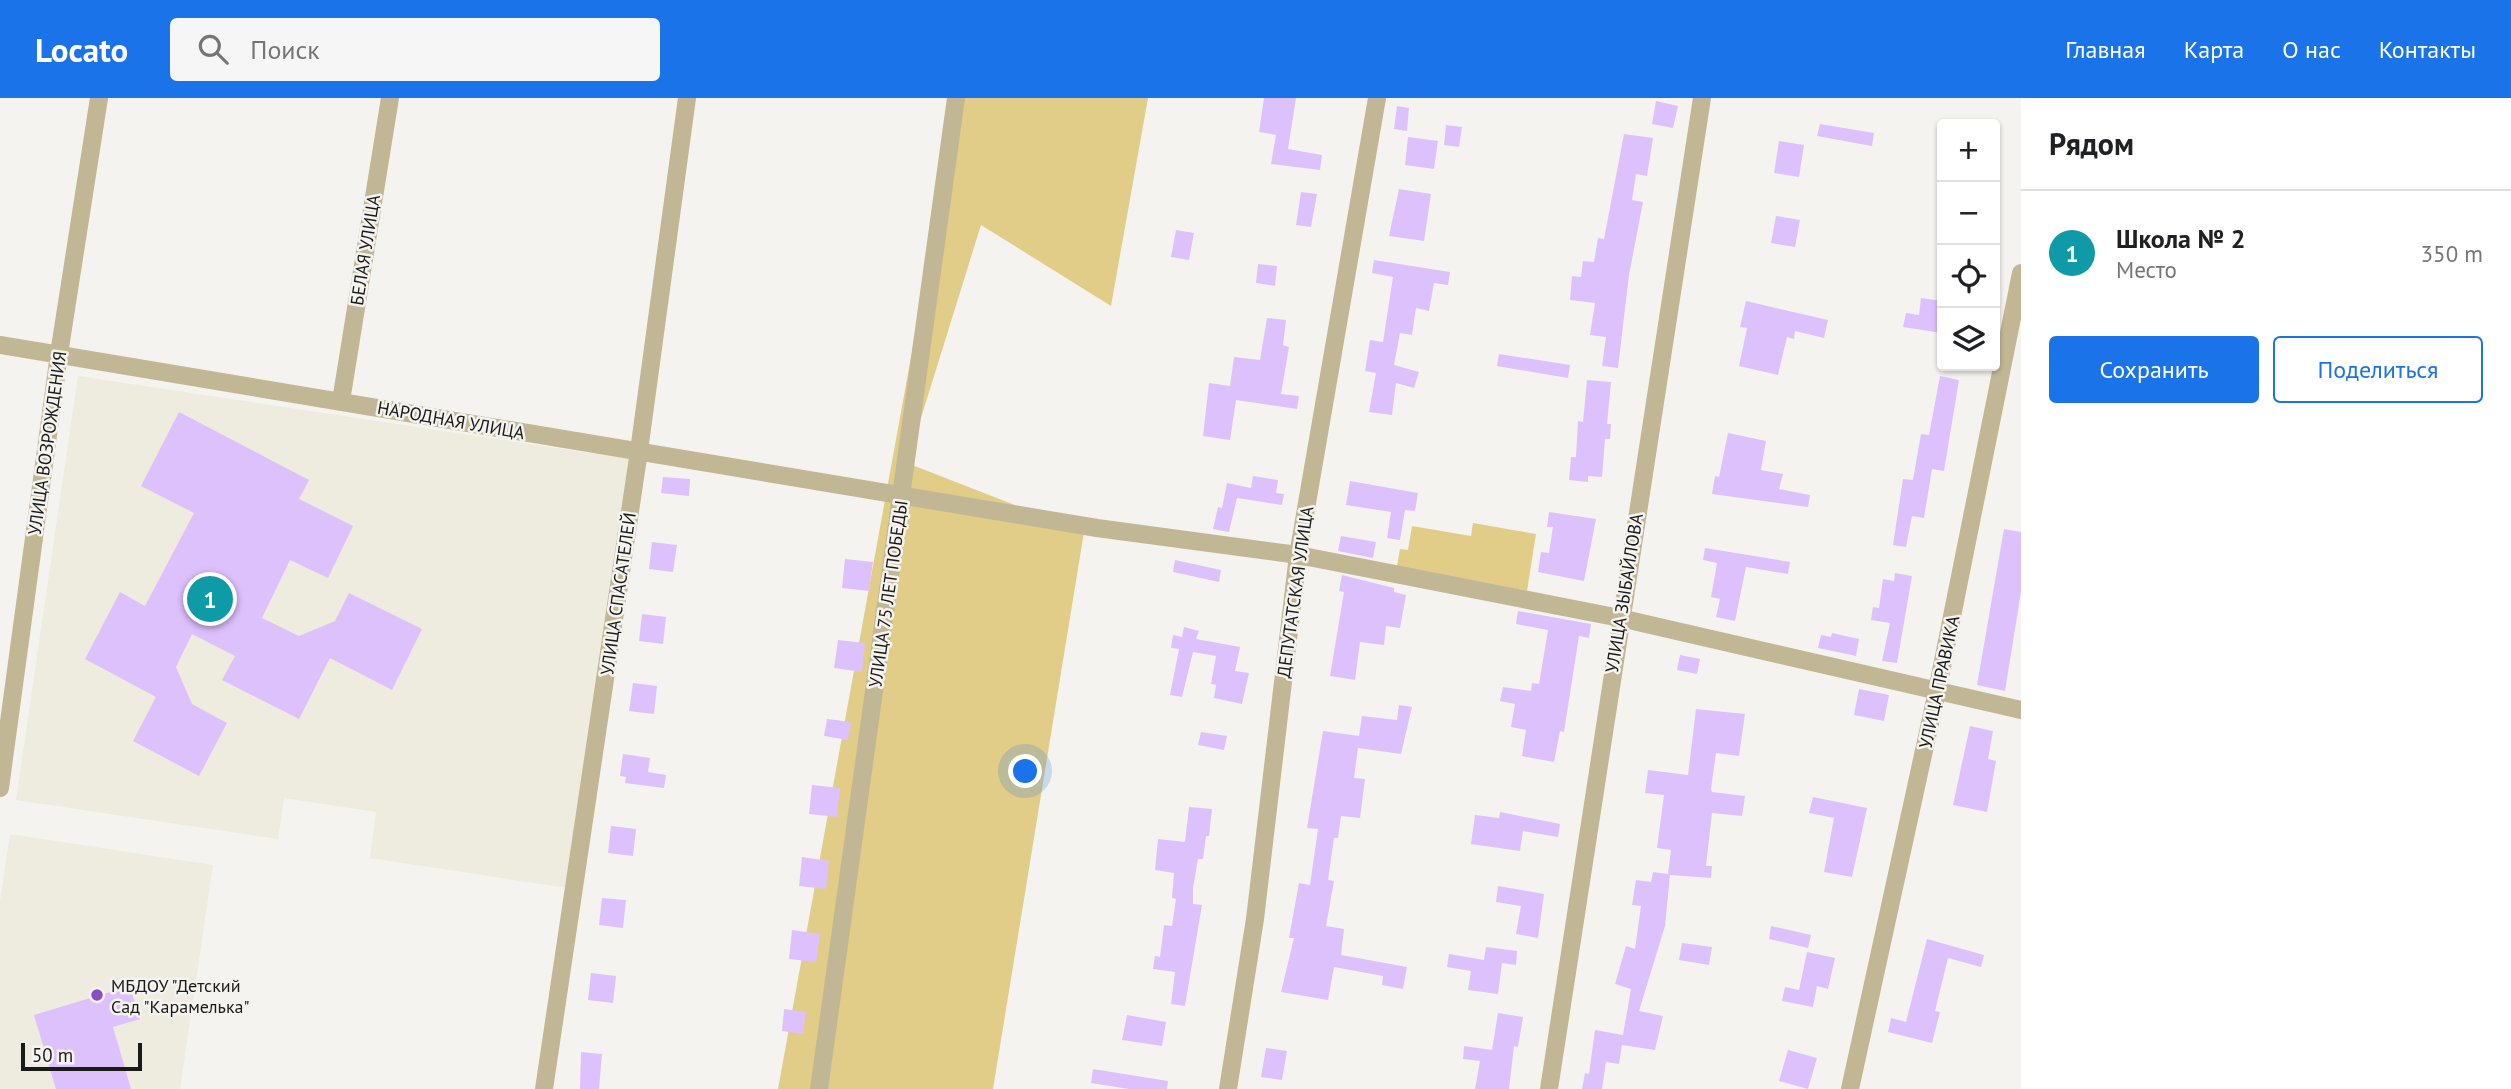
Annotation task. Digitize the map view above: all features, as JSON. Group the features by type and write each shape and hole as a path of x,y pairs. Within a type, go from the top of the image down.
{"street":[{"name":"УЛИЦА ВОЗРОЖДЕНИЯ","path":"0,788 59,354 99,98"},
{"name":"БЕЛАЯ УЛИЦА","path":"341,401 390,98"},
{"name":"УЛИЦА СПАСАТЕЛЕЙ","path":"544,1089 639,452 687,98"},
{"name":"УЛИЦА 75 ЛЕТ ПОБЕДЫ","path":"819,1089 956,98"},
{"name":"ДЕПУТАТСКАЯ УЛИЦА","path":"1228,1089 1255,919 1298,555 1377,98"},
{"name":"УЛИЦА ЗЫБАЙЛОВА","path":"1549,1089 1702,98"},
{"name":"УЛИЦА ПРАВИКА","path":"1850,1089 1937,691 2021,273"},
{"name":"НАРОДНАЯ УЛИЦА","path":"0,345 1097,528 1298,555 1620,618 2021,710"}],"shaded area":[{"path":"958,98 1148,98 1111,306 981,225 907,463 1084,532 993,1089 778,1089"},
{"path":"78,376 630,459 567,888 370,858 376,812 284,798 278,839 16,800"},
{"path":"1473,523 1536,534 1527,591 1397,566 1400,549 1408,550 1412,526 1471,536"},
{"name":"МБДОУ \"Детский Сад \"Карамелька\"","path":"10,834 213,865 180,1089 0,1089 0,901"}],"building":[{"path":"1264,98 1296,98 1288,149 1322,155 1320,170 1271,164 1276,135 1259,132"},
{"path":"1656,101 1678,106 1673,128 1652,124"},
{"path":"1397,106 1409,108 1407,131 1394,129"},
{"path":"1820,124 1874,133 1872,146 1817,136"},
{"path":"1446,125 1462,127 1459,147 1444,145"},
{"path":"1624,134 1653,138 1647,176 1636,174 1632,200 1643,202 1629,275 1618,368 1602,366 1606,337 1590,335 1595,303 1570,300 1572,276 1581,277 1583,261 1594,262 1598,238 1604,239"},
{"path":"1408,137 1438,141 1434,169 1405,165"},
{"path":"1779,141 1804,145 1799,177 1774,173"},
{"path":"1399,189 1431,194 1424,241 1389,236"},
{"path":"1301,192 1317,194 1311,227 1296,225"},
{"path":"1776,216 1800,220 1795,247 1771,243"},
{"path":"1176,230 1194,233 1189,260 1171,257"},
{"path":"1374,260 1450,272 1448,285 1434,283 1429,311 1416,308 1412,335 1400,333 1394,365 1419,372 1414,388 1396,383 1392,415 1369,412 1376,373 1365,371 1370,340 1383,342 1393,277 1372,273"},
{"path":"1258,264 1277,266 1275,286 1256,283"},
{"path":"1921,298 1937,300 1937,332 1903,327 1906,313 1919,315"},
{"path":"1746,301 1828,320 1824,338 1795,331 1794,339 1787,337 1778,375 1739,366 1747,328 1740,327"},
{"path":"1267,318 1286,320 1283,345 1289,347 1281,394 1299,396 1297,409 1236,400 1230,440 1203,436 1209,383 1230,386 1234,357 1260,360"},
{"path":"1499,354 1570,365 1568,378 1497,366"},
{"path":"1940,376 1959,380 1944,471 1932,469 1924,518 1912,516 1906,547 1893,545 1903,479 1913,480 1921,434 1929,435"},
{"path":"1587,380 1611,382 1607,424 1611,424 1610,439 1605,439 1602,477 1588,476 1588,482 1569,480 1571,457 1576,457 1578,421 1583,422"},
{"path":"179,412 309,480 299,499 353,526 328,578 290,560 262,618 299,636 335,621 349,593 422,629 392,690 330,658 299,719 222,680 235,656 192,634 176,667 192,704 227,723 199,776 133,741 156,697 85,659 120,592 145,606 194,513 141,486"},
{"path":"1728,433 1766,441 1761,470 1783,474 1779,489 1810,495 1808,507 1712,494 1715,476 1719,477"},
{"path":"1253,476 1278,480 1276,493 1284,494 1282,505 1237,498 1229,532 1213,529 1218,507 1222,508 1227,483 1251,488"},
{"path":"663,477 690,479 689,496 661,493"},
{"path":"1350,481 1418,493 1415,511 1405,510 1400,540 1387,538 1391,512 1346,505"},
{"path":"1549,512 1596,519 1584,581 1538,572 1541,552 1549,553 1553,527 1547,527"},
{"path":"2004,529 2021,532 2021,592 2005,691 1977,685"},
{"path":"1341,536 1376,542 1373,558 1338,551"},
{"path":"652,542 677,545 673,572 649,569"},
{"path":"1705,548 1790,562 1788,574 1746,567 1735,621 1716,617 1720,599 1711,597 1717,563 1703,560"},
{"path":"845,559 873,562 869,591 842,588"},
{"path":"1175,560 1221,570 1219,582 1173,572"},
{"path":"1895,573 1912,576 1897,663 1882,661 1890,623 1871,620 1873,607 1879,608 1883,579 1894,581"},
{"path":"1342,575 1394,588 1394,592 1406,595 1400,628 1386,626 1384,645 1360,642 1355,680 1330,676 1344,592 1339,591"},
{"path":"1518,611 1591,624 1589,638 1579,636 1564,732 1560,731 1554,762 1522,756 1526,730 1511,727 1515,704 1500,701 1503,687 1531,691 1532,683 1539,684 1548,630 1516,624"},
{"path":"642,614 666,617 663,644 639,641"},
{"path":"1184,627 1199,631 1196,639 1240,647 1235,671 1249,673 1242,704 1214,698 1216,685 1211,684 1216,656 1193,652 1182,697 1170,695 1179,649 1171,648 1173,635 1182,637"},
{"path":"1832,633 1859,639 1856,656 1818,648 1821,635 1831,637"},
{"path":"838,640 865,643 862,672 834,668"},
{"path":"1680,655 1700,659 1697,674 1677,670"},
{"path":"633,683 657,686 654,714 629,711"},
{"path":"1859,689 1889,695 1884,721 1854,715"},
{"path":"1399,705 1412,707 1401,754 1358,748 1354,778 1365,779 1360,818 1341,816 1338,838 1334,838 1328,880 1334,881 1326,926 1344,929 1341,955 1407,967 1403,989 1382,985 1383,976 1334,967 1328,1000 1281,992 1294,938 1289,938 1299,883 1310,885 1318,829 1307,828 1323,731 1359,736 1362,716 1397,720"},
{"path":"1696,709 1745,714 1739,756 1716,753 1711,789 1712,792 1745,796 1742,816 1712,813 1706,866 1712,866 1711,878 1670,875 1665,926 1639,1011 1663,1016 1655,1050 1622,1045 1619,1064 1606,1062 1602,1089 1582,1089 1585,1073 1589,1074 1595,1030 1623,1035 1631,989 1615,984 1626,946 1635,949 1641,906 1632,905 1636,880 1651,882 1653,872 1668,874 1671,850 1657,848 1664,795 1645,793 1648,770 1688,775"},
{"path":"827,719 851,722 848,740 824,736"},
{"path":"1970,726 1993,731 1988,759 1996,761 1987,812 1953,805"},
{"path":"1201,732 1227,736 1224,750 1198,745"},
{"path":"623,754 650,758 648,772 666,775 664,788 625,783 626,777 620,776"},
{"path":"812,785 840,788 837,817 809,814"},
{"path":"1813,797 1867,808 1852,877 1824,872 1834,818 1809,813"},
{"path":"1189,807 1212,809 1209,836 1206,836 1203,859 1198,859 1193,888 1193,904 1202,905 1185,1006 1171,1004 1175,972 1153,969 1155,956 1160,957 1164,925 1172,926 1176,899 1172,898 1174,873 1155,870 1158,839 1185,842"},
{"path":"1500,812 1560,824 1558,837 1523,831 1520,851 1471,844 1475,815 1499,818"},
{"path":"611,826 636,829 633,856 608,853"},
{"path":"802,857 829,861 826,889 799,886"},
{"path":"1498,886 1544,894 1538,938 1516,934 1521,906 1496,902"},
{"path":"602,898 626,900 623,928 599,925"},
{"path":"1771,926 1811,935 1808,948 1769,939"},
{"path":"792,930 820,934 816,962 789,959"},
{"path":"1927,939 1984,955 1981,967 1948,958 1935,1011 1940,1012 1932,1043 1888,1032 1891,1018 1906,1022"},
{"path":"1682,943 1712,947 1709,965 1679,960"},
{"path":"1486,947 1517,951 1516,965 1502,963 1498,994 1468,990 1471,971 1447,967 1449,954 1484,960"},
{"path":"1807,952 1835,958 1828,989 1817,986 1813,1007 1782,1001 1785,987 1799,990"},
{"path":"591,973 616,976 613,1003 588,1000"},
{"name":"МБДОУ \"Детский Сад \"Карамелька\"","path":"130,986 140,1019 113,1027 131,1089 56,1089 34,1015"},
{"path":"784,1009 806,1012 803,1034 782,1031"},
{"path":"1498,1013 1523,1017 1518,1047 1514,1046 1509,1089 1475,1089 1480,1061 1463,1059 1464,1046 1492,1050"},
{"path":"1127,1015 1166,1022 1162,1046 1122,1040"},
{"path":"1266,1048 1287,1051 1282,1080 1261,1077"},
{"path":"1788,1050 1817,1058 1808,1089 1779,1081"},
{"path":"581,1052 602,1054 599,1089 580,1089"},
{"path":"1093,1069 1168,1081 1167,1089 1129,1089 1091,1083"}],"place":[{"name":"Школа № 2","path":"210,599"},
{"name":"МБДОУ \"Детский Сад \"Карамелька\"","path":"97,995"}]}
